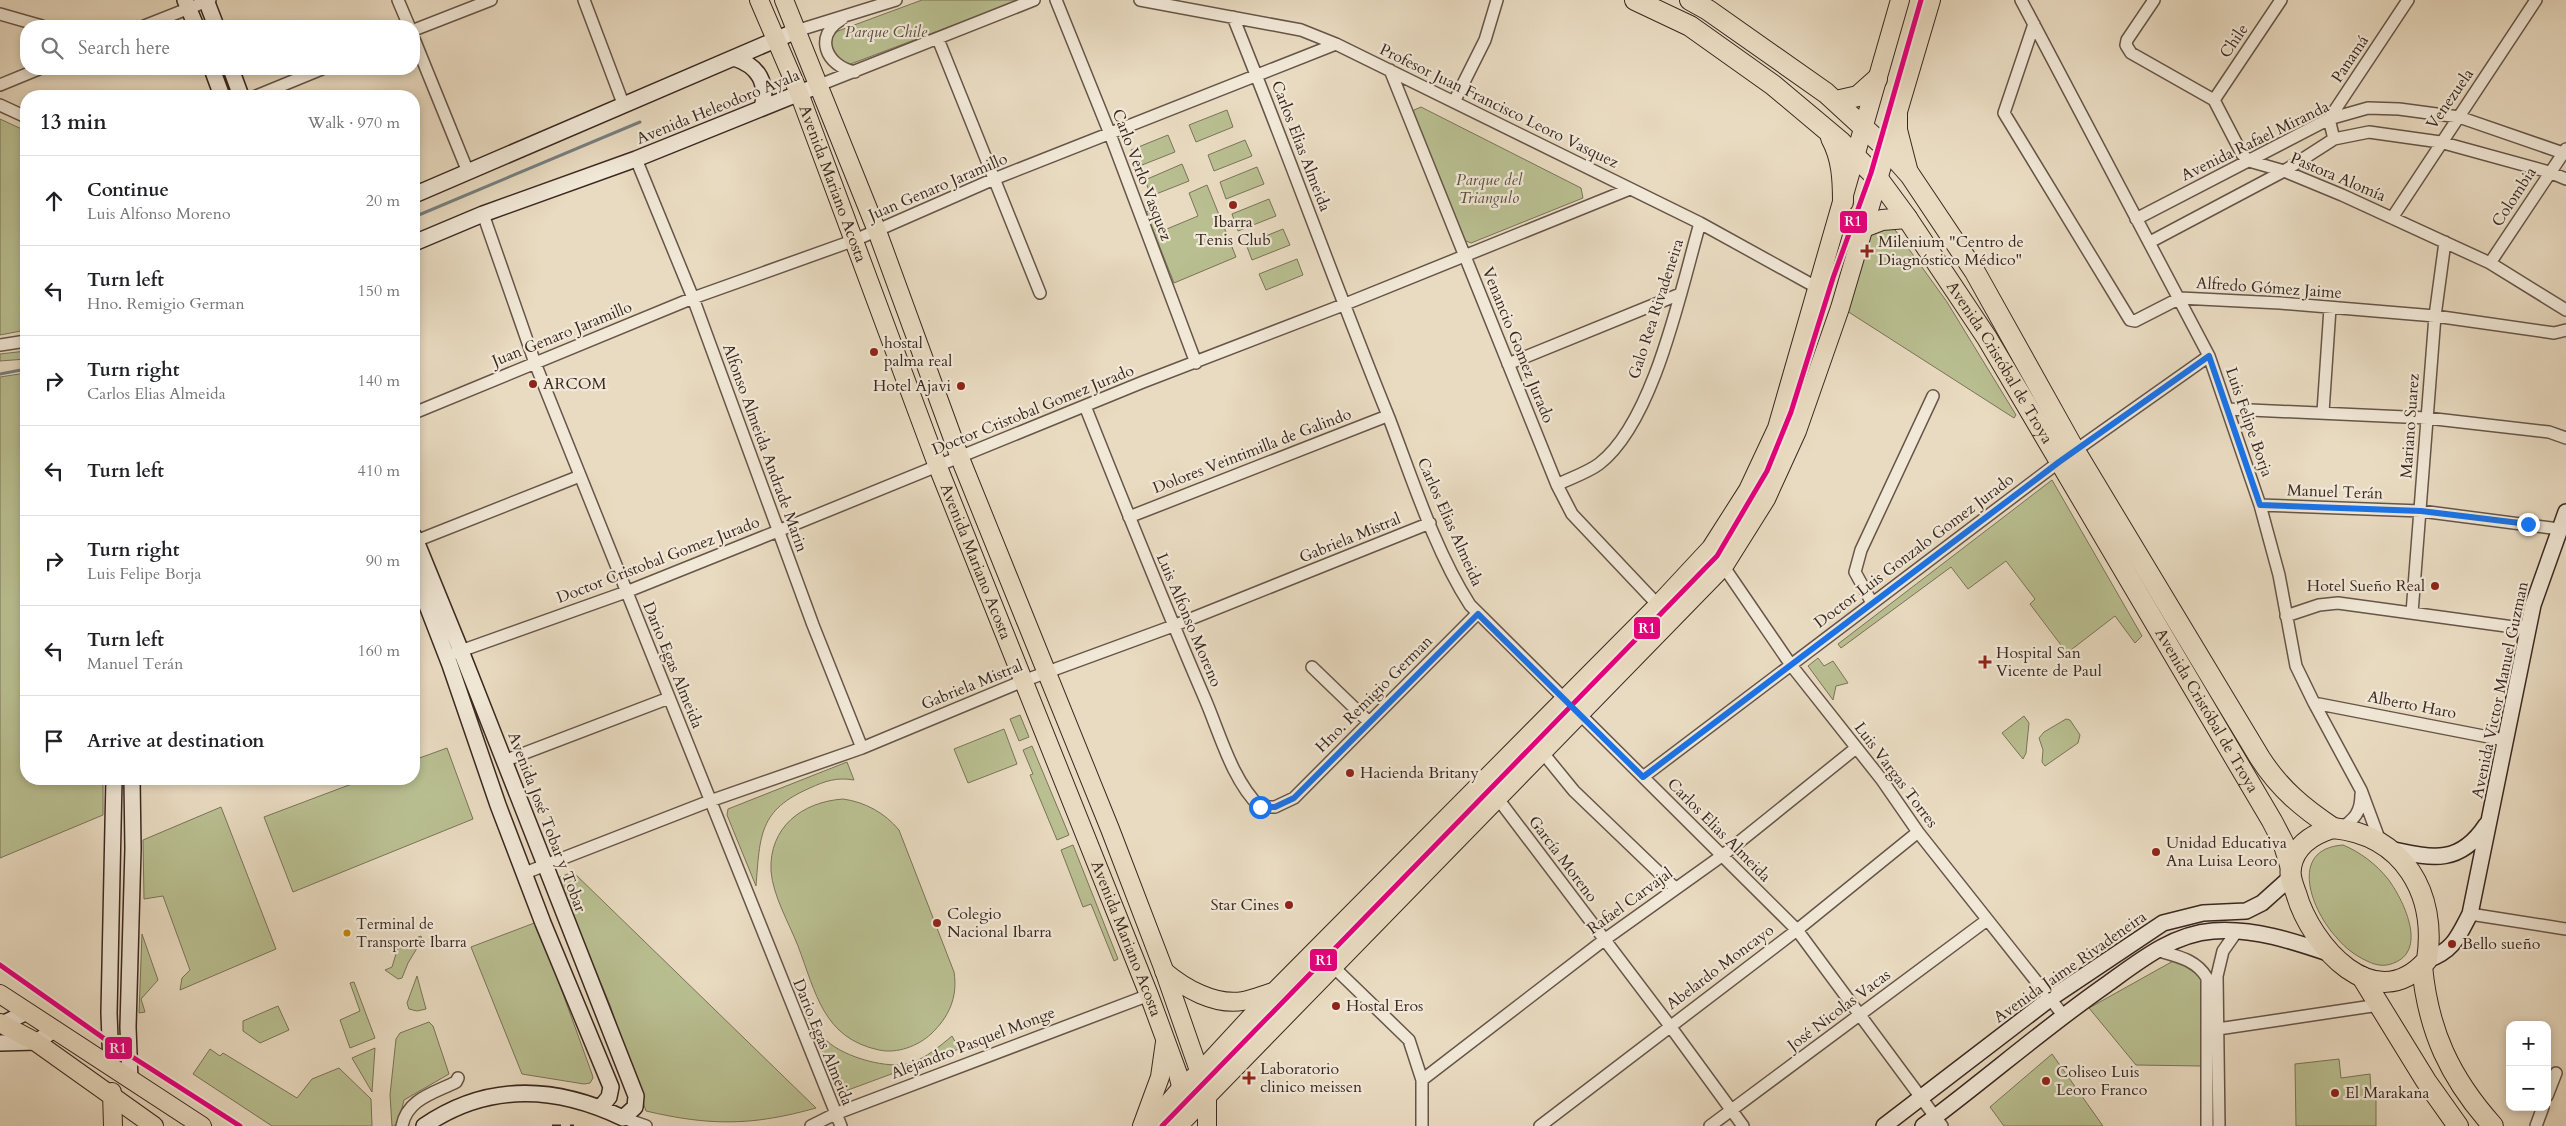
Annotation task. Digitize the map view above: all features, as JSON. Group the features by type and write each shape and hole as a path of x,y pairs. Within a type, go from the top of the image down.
{"highway":[{"name":"Avenida Cristóbal de Troya","path":"1635,0 1690,26 1773,85 1828,131 1879,180 1907,218 2067,456 2273,778 2299,805 2337,829"},
{"name":"Avenida Cristóbal de Troya","path":"1690,0 1708,10 1836,101 1887,149 1910,175 1975,272 2067,456 2272,821 2283,842 2291,872"},
{"path":"1836,101 1858,96 1876,79"},
{"path":"1897,114 1899,142 1910,175"},
{"path":"1828,131 1839,153 1842,169 1843,202"},
{"path":"1864,227 1882,220 1907,218"},
{"path":"2425,963 2409,976 2394,981 2378,982 2362,977 2331,954 2312,932 2299,905 2291,872 2296,853 2306,841 2318,832 2337,829 2355,832 2385,847 2404,863 2416,880 2425,899 2430,919 2430,940 2425,963 2426,1000 2440,1048 2456,1078 2493,1126"},
{"path":"2362,977 2426,1081 2458,1126"}],"main road":[{"path":"208,0 214,20"},
{"name":"Avenida Mariano Acosta","path":"760,0 799,93 938,467 1148,995 1182,1087 1185,1100 1182,1123"},
{"name":"Avenida Mariano Acosta","path":"784,0 817,86 877,231 960,458 1164,970 1207,1097 1207,1126"},
{"path":"1149,1126 1182,1087 1200,1072 1274,992 1483,779 1658,605 1711,548 1748,490 1777,428 1900,0"},
{"path":"1182,1123 1724,566 1766,499 1797,431 1840,308 1931,0"},
{"path":"187,4 194,20"},
{"path":"420,192 796,31"},
{"path":"734,58 747,62 757,70 764,82 765,95 762,108"},
{"path":"214,75 220,90"},
{"path":"233,75 239,90"},
{"name":"Avenida Heleodoro Ayala","path":"420,240 483,214 636,159 817,86"},
{"name":"Avenida Victor Manuel Guzman","path":"2425,963 2443,955 2450,948 2470,914 2533,605 2564,519"},
{"name":"Avenida José Tobar y Tobar","path":"420,553 454,654 498,805 543,923 611,1087 609,1097 601,1107"},
{"name":"Avenida José Tobar y Tobar","path":"420,584 504,761 636,1096 635,1107 630,1114 623,1118"},
{"path":"113,1126 109,1042 114,785 132,785 133,849 128,1027 132,1119"},
{"name":"Avenida Victor Manuel Guzman","path":"2385,847 2423,857 2441,857 2454,854 2470,845 2490,819"},
{"path":"112,850 119,848 133,849"},
{"name":"Avenida Jaime Rivadeneira","path":"1884,1126 2051,998 2163,923 2202,913 2246,911 2262,903 2291,872"},
{"path":"1933,1123 2063,1015 2156,950 2188,935 2212,931 2237,931 2289,940 2331,954"},
{"path":"1164,970 1182,986 1218,1000 1241,1001 1274,992"},
{"path":"0,994 202,1126"},
{"path":"1,1024 27,1012"},
{"path":"1,1024 36,1042 112,1099 132,1119 154,1126"},
{"path":"0,1043 36,1042 54,1030"},
{"path":"1142,1126 1160,1077 1165,1042"},
{"path":"424,1126 468,1104 507,1093 544,1093 601,1107 623,1118"}],"street":[{"path":"156,20 187,4 208,0"},
{"path":"398,0 406,20"},
{"path":"420,28 491,0"},
{"path":"584,0 624,106"},
{"path":"796,31 896,0"},
{"name":"Avenida Heleodoro Ayala","path":"817,86 1034,0"},
{"name":"Carlo Verlo Vasquez","path":"1056,0 1110,134 1196,363"},
{"name":"Profesor Juan Francisco Leoro Vasquez","path":"1147,0 1301,30 1336,44 1700,223 1816,287"},
{"path":"1454,102 1485,40 1497,0"},
{"name":"Luis Felipe Borja","path":"2021,0 2209,356 2229,409 2260,505 2279,575 2296,666 2314,704 2361,790 2385,847"},
{"path":"2154,0 2127,40 2126,45 2131,53 2214,100 2242,154 2249,161"},
{"name":"Chile","path":"2214,100 2281,0"},
{"name":"Panamá","path":"2329,119 2408,0"},
{"name":"Venezuela","path":"2392,218 2440,142 2459,117 2536,0"},
{"path":"0,14 21,20"},
{"path":"846,17 834,24 827,35 826,48 832,61 842,69 855,72"},
{"name":"Carlos Elias Almeida","path":"1233,17 1343,305 1430,523 1461,592 1478,614 1797,930 1922,1098 1933,1123"},
{"name":"Alfredo Gómez Jaime","path":"2034,24 2005,109 2007,119 2130,320 2135,320 2180,298 2435,316 2554,333 2566,330"},
{"path":"938,39 1040,293"},
{"name":"Juan Genaro Jaramillo","path":"420,411 535,362 693,298 855,240 994,179 1336,44"},
{"path":"420,54 468,172"},
{"name":"Venancio Gomez Jurado","path":"1390,70 1557,485 1572,514 1658,605"},
{"path":"0,84 23,75"},
{"path":"271,90 307,75"},
{"path":"0,105 20,114"},
{"name":"Avenida Rafael Miranda","path":"2136,218 2329,119 2368,108 2399,109 2459,117 2565,152"},
{"path":"2329,119 2334,139"},
{"name":"Avenida Rafael Miranda","path":"2150,242 2284,171 2334,139 2369,132 2440,142 2549,172 2566,179"},
{"name":"Colombia","path":"2490,263 2549,172 2565,152"},
{"name":"Alfonso Almeida Andrade Marin","path":"636,159 693,298 778,532 862,748"},
{"name":"Pastora Alomía","path":"2249,161 2284,171 2490,263 2566,310"},
{"name":"Doctor Cristobal Gomez Jurado","path":"454,654 626,592 778,532 1085,406 1343,305 1630,189"},
{"name":"Dario Egas Almeida","path":"483,214 535,362 841,1126"},
{"name":"Galo Rea Rivadeneira","path":"1557,485 1599,464 1627,433 1657,371 1700,223"},
{"name":"Mariano Suarez","path":"2412,613 2435,316 2445,242"},
{"path":"1508,364 1680,294"},
{"path":"2323,412 2330,308"},
{"path":"0,345 20,342"},
{"name":"Doctor Luis Gonzalo Gomez Jurado","path":"1643,777 2067,456 2209,356"},
{"path":"1872,603 1856,572 1861,550 1933,396"},
{"name":"Luis Alfonso Moreno","path":"1085,406 1173,626 1248,795 1260,807 1275,807 1294,798"},
{"path":"2229,409 2427,418 2549,432 2566,438"},
{"name":"Dolores Veintimilla de Galindo","path":"1129,517 1388,416"},
{"path":"420,536 580,476"},
{"name":"Manuel Terán","path":"2260,505 2564,519"},
{"name":"Gabriela Mistral","path":"525,873 710,801 792,774 862,748 1023,681 1173,626 1430,523"},
{"name":"Luis Vargas Torres","path":"1711,548 1791,665 1918,832 2063,1015"},
{"path":"2286,616 2319,605 2338,602 2528,629"},
{"name":"Hno. Remigio German","path":"1294,798 1478,614"},
{"path":"1312,667 1368,722"},
{"path":"504,761 669,698"},
{"name":"Alberto Haro","path":"2314,704 2504,740"},
{"name":"Rafael Carvajal","path":"1422,1080 1604,940 1723,855 1856,748"},
{"path":"1543,753 1574,791 1676,888"},
{"name":"García Moreno","path":"1483,779 1670,1026 1743,1126"},
{"path":"2337,829 2358,815 2361,807 2361,790"},
{"name":"Abelardo Moncayo","path":"1540,1126 1797,930 1918,832"},
{"path":"2470,914 2566,929"},
{"name":"José Nicolas Vacas","path":"1710,1126 1987,920"},
{"path":"2219,1126 2217,976 2223,951 2237,931"},
{"path":"1316,950 1409,1040 1422,1080 1422,1126"},
{"path":"2156,950 2189,960 2201,969 2206,978 2207,1126"},
{"name":"Alejandro Pasquel Monge","path":"810,1126 835,1114 1148,995"},
{"path":"2218,1029 2379,1005"},
{"path":"2551,1086 2556,1073"},
{"path":"402,1126 407,1109 414,1103 456,1082 458,1078"},
{"path":"2536,1126 2542,1111"},
{"path":"623,1118 646,1126"}],"green space":[{"name":"Parque Chile","path":"922,0 1020,0 848,65 830,53 830,38 838,31"},
{"name":"Parque del Triangulo","path":"1421,107 1581,188 1583,198 1471,243 1461,239 1413,114 1414,110"},
{"path":"1227,110 1233,127 1196,142 1189,125"},
{"path":"0,119 20,128 20,331 0,335"},
{"path":"1168,135 1175,152 1137,167 1131,150"},
{"path":"1245,140 1252,156 1214,171 1208,155"},
{"path":"1182,164 1189,181 1151,196 1145,180"},
{"path":"1257,167 1264,184 1226,199 1220,182"},
{"path":"1207,185 1236,257 1174,283 1146,212 1153,209 1162,231 1198,216 1189,193"},
{"path":"1269,199 1276,216 1238,231 1232,214"},
{"path":"1893,227 1947,302 2016,415 2014,418 1847,311 1871,232"},
{"path":"1283,229 1290,245 1252,260 1246,244"},
{"path":"1297,259 1303,275 1266,290 1259,274"},
{"path":"20,352 20,359 0,361 0,354"},
{"path":"20,374 20,785 103,785 103,815 0,858 0,377"},
{"path":"2052,480 2142,636 2135,643 2115,616 2067,653 2030,604 2035,599 2006,561 1968,589 1951,567 1841,648 1838,644"},
{"path":"1818,658 1824,666 1833,661 1848,683 1836,686 1833,700 1808,666"},
{"path":"1020,715 1029,737 1019,741 1010,719"},
{"path":"2024,716 2029,723 2026,753 2023,759 2002,733"},
{"path":"2066,719 2070,720 2080,735 2078,743 2045,766 2042,762 2043,750 2039,738 2044,732"},
{"path":"1004,729 1017,764 968,783 954,749"},
{"path":"1032,746 1069,835 1057,840 1030,775 1033,774 1023,750"},
{"path":"447,748 473,819 293,892 264,817 349,785 420,785 420,758"},
{"path":"847,762 854,780 837,779 816,786 793,796 772,815 765,826 761,838 756,886 727,815 728,809"},
{"path":"843,799 851,800 874,809 899,830 954,972 955,990 951,1006 943,1021 926,1038 900,1050 879,1050 860,1044 845,1035 824,1011 778,900 772,880 772,855 782,830 802,811 814,805"},
{"path":"221,807 276,949 180,990 182,978 190,970 163,896 144,899 143,840"},
{"path":"1073,845 1118,959 1114,961 1091,904 1083,907 1061,850"},
{"path":"2343,845 2362,855 2378,868 2394,888 2405,910 2411,935 2410,946 2405,955 2389,965 2378,965 2367,961 2340,942 2328,927 2313,898 2310,869 2315,858 2326,849"},
{"path":"573,872 816,1108 771,1118 731,1122 691,1119 646,1111 610,1005 557,878"},
{"path":"537,922 592,1074 593,1078 590,1083 584,1084 522,1074 471,947"},
{"path":"142,934 158,980 141,999 145,1012 139,1013"},
{"path":"421,936 422,940 408,963 402,978 398,979 385,970 392,967 399,944"},
{"path":"2175,960 2204,979 2201,1066 2136,1065 2089,1008"},
{"path":"417,976 426,1009 417,1011 409,1009 407,1003"},
{"path":"354,982 375,1038 350,1048 340,1020 360,1011 350,983"},
{"path":"278,1006 289,1030 260,1043 243,1031 243,1021"},
{"path":"808,1017 824,1038 835,1047 867,1061 891,1065 911,1063 938,1048 952,1036 959,1049 840,1093"},
{"path":"429,1022 433,1026 449,1074 404,1100 399,1120 395,1126 392,1126 390,1095 396,1039 400,1033"},
{"path":"375,1048 372,1092 352,1058"},
{"path":"210,1049 220,1056 223,1053 297,1098 312,1079 339,1068 371,1099 372,1126 272,1126 193,1074"},
{"name":"Coliseo Luis Leoro Franco","path":"2052,1054 2103,1126 2004,1126 1990,1107"},
{"name":"El Marakana","path":"2339,1059 2341,1078 2370,1074 2371,1091 2376,1094 2376,1126 2296,1126 2295,1064"}],"waterway":[{"path":"420,214 640,122"},
{"path":"0,374 20,370"}],"railway":[{"path":"552,1126 574,1126"}],"transit line":[{"name":"R1","path":"1162,1126 1717,556 1767,471 1791,412 1833,278 1871,173 1921,0"},
{"name":"R1","path":"0,965 109,1042 240,1126"}],"place":[{"name":"Ibarra Tenis Club","path":"1233,205"},
{"name":"Milenium \"Centro de Diagnóstico Médico\"","path":"1867,251"},
{"name":"hostal palma real","path":"874,352"},
{"name":"ARCOM","path":"533,384"},
{"name":"Hotel Ajavi","path":"961,386"},
{"name":"Hotel Sueño Real","path":"2435,586"},
{"name":"Hospital San Vicente de Paul","path":"1985,662"},
{"name":"Hacienda Britany","path":"1350,773"},
{"name":"Unidad Educativa Ana Luisa Leoro","path":"2156,852"},
{"name":"Star Cines","path":"1289,905"},
{"name":"Colegio Nacional Ibarra","path":"937,923"},
{"name":"Terminal de Transporte Ibarra","path":"347,933"},
{"name":"Bello sueño","path":"2452,944"},
{"name":"Hostal Eros","path":"1336,1006"},
{"name":"Laboratorio clinico meissen","path":"1249,1078"},
{"name":"Coliseo Luis Leoro Franco","path":"2046,1081"},
{"name":"El Marakana","path":"2335,1093"}],"route":[{"path":"1260,807 1275,807 1294,798 1478,614 1643,777 2059,462 2209,356 2229,409 2260,505 2421,511 2528,524"}]}
